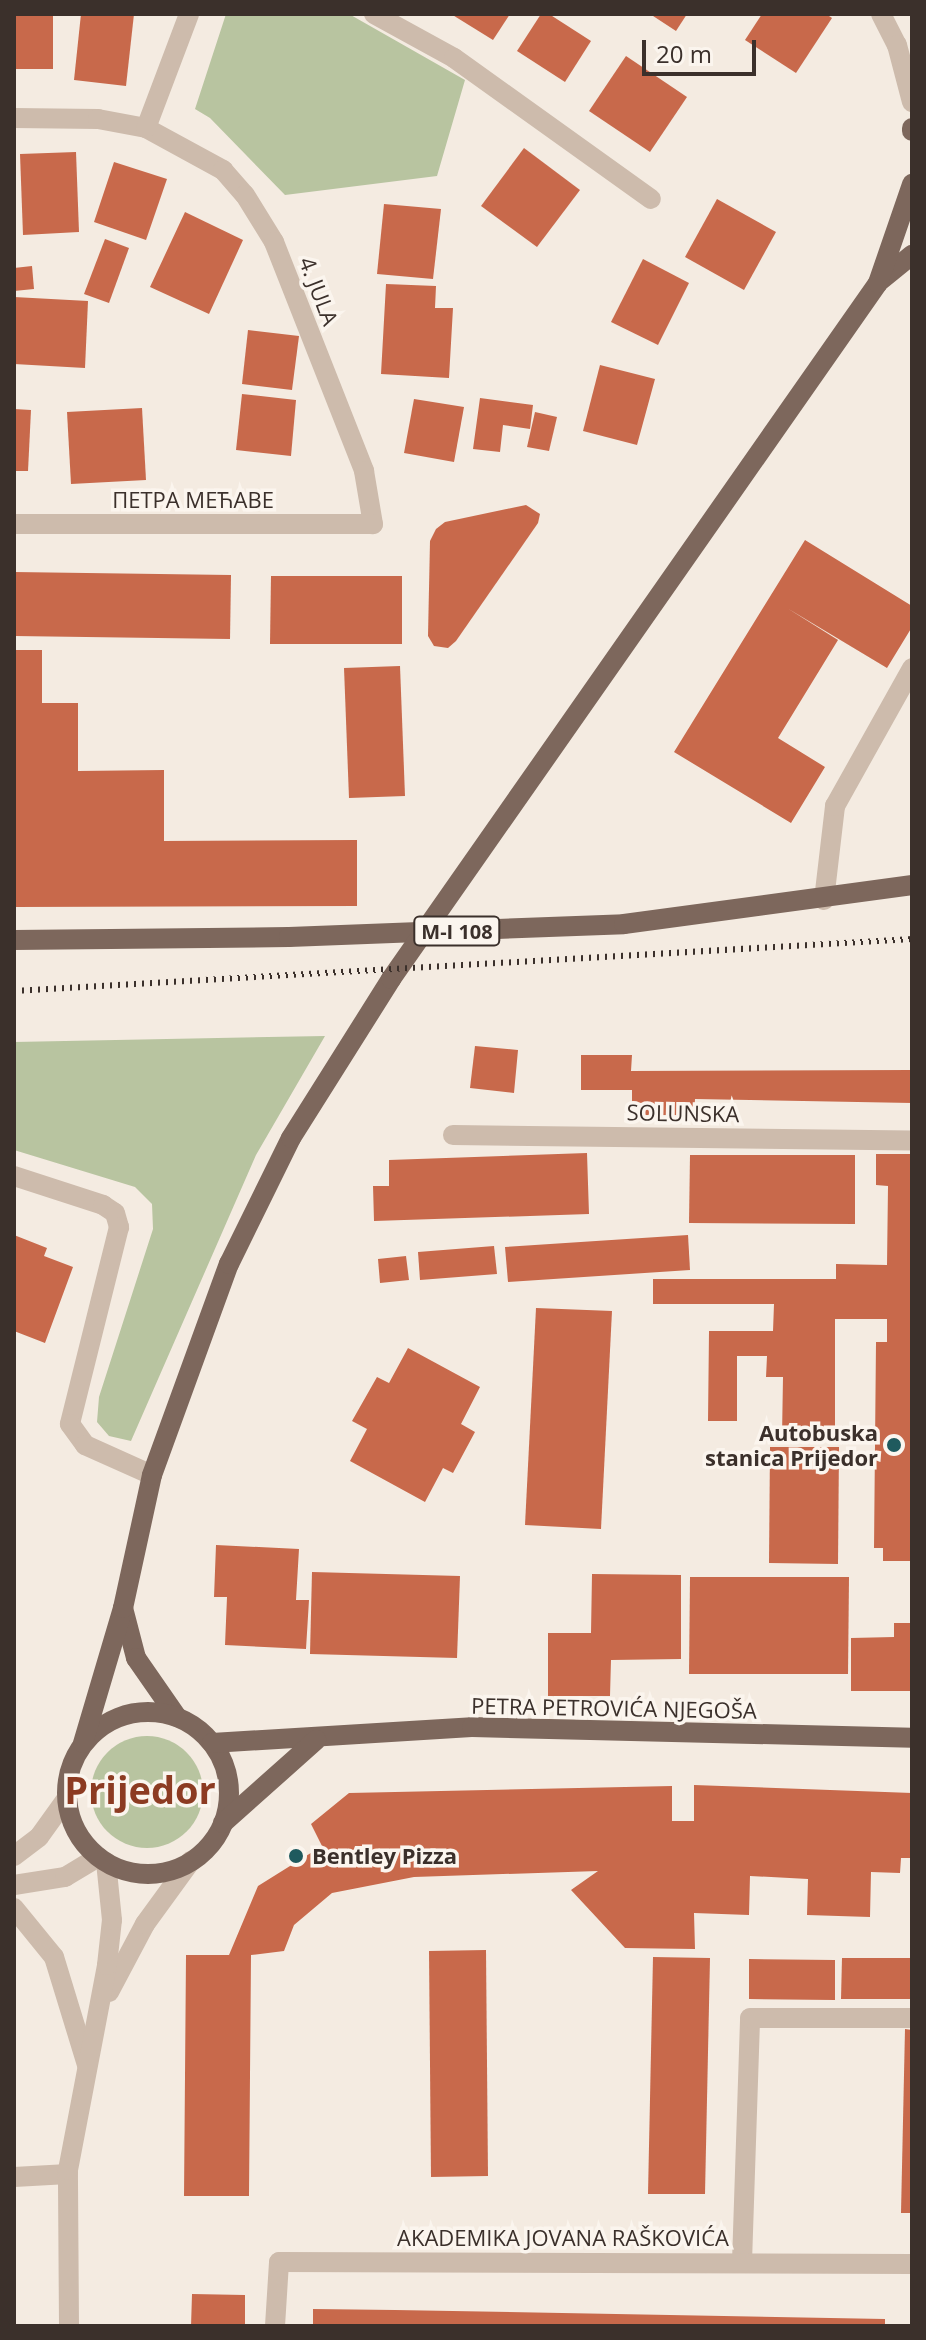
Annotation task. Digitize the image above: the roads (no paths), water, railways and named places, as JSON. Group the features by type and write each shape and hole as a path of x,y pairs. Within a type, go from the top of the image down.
{"main road":[{"path":"878,283 912,184"},
{"path":"316,1740 223,1823 191,1861 150,1873 102,1859 78,1835 67,1798 69,1771 83,1743 123,1608 152,1475 229,1264 291,1138 391,979 878,283 912,255"},
{"name":"M-I 108","path":"14,940 289,937 624,924 824,900 912,885"},
{"path":"123,1608 136,1658 177,1717 212,1743 228,1778 223,1823"},
{"path":"83,1743 118,1717 150,1711 177,1717"},
{"name":"PETRA PETROVIĆA NJEGOŠA","path":"212,1743 316,1740 472,1727 912,1738"}],"street":[{"path":"146,128 189,14"},
{"path":"374,14 454,58 651,199"},
{"path":"881,14 897,45 912,102"},
{"name":"4. JULA","path":"14,118 98,119 146,128 223,170 274,242 364,471 373,524"},
{"name":"ПЕТРА МЕЋАВЕ","path":"14,524 373,524"},
{"path":"824,900 835,806 912,668"},
{"name":"SOLUNSKA","path":"453,1135 912,1141"},
{"path":"14,1176 103,1205 115,1213 119,1227 70,1424 85,1445 152,1475"},
{"path":"14,1856 39,1837 67,1798"},
{"path":"14,1885 65,1877 102,1859 112,1920 99,2018 87,2065 68,2174 69,2326"},
{"path":"99,2018 145,1924 191,1861"},
{"path":"14,1908 54,1957 87,2065"},
{"path":"742,2262 750,2018 912,2018"},
{"path":"14,2177 68,2174"},
{"name":"AKADEMIKA JOVANA RAŠKOVIĆA","path":"275,2326 279,2262 912,2264"}],"railway":[{"path":"14,991 912,939"}],"place":[{"name":"Autobuska stanica Prijedor","path":"894,1445"},
{"name":"Bentley Pizza","path":"296,1856"}],"district":[{"name":"Prijedor","path":"140,1790"}]}
